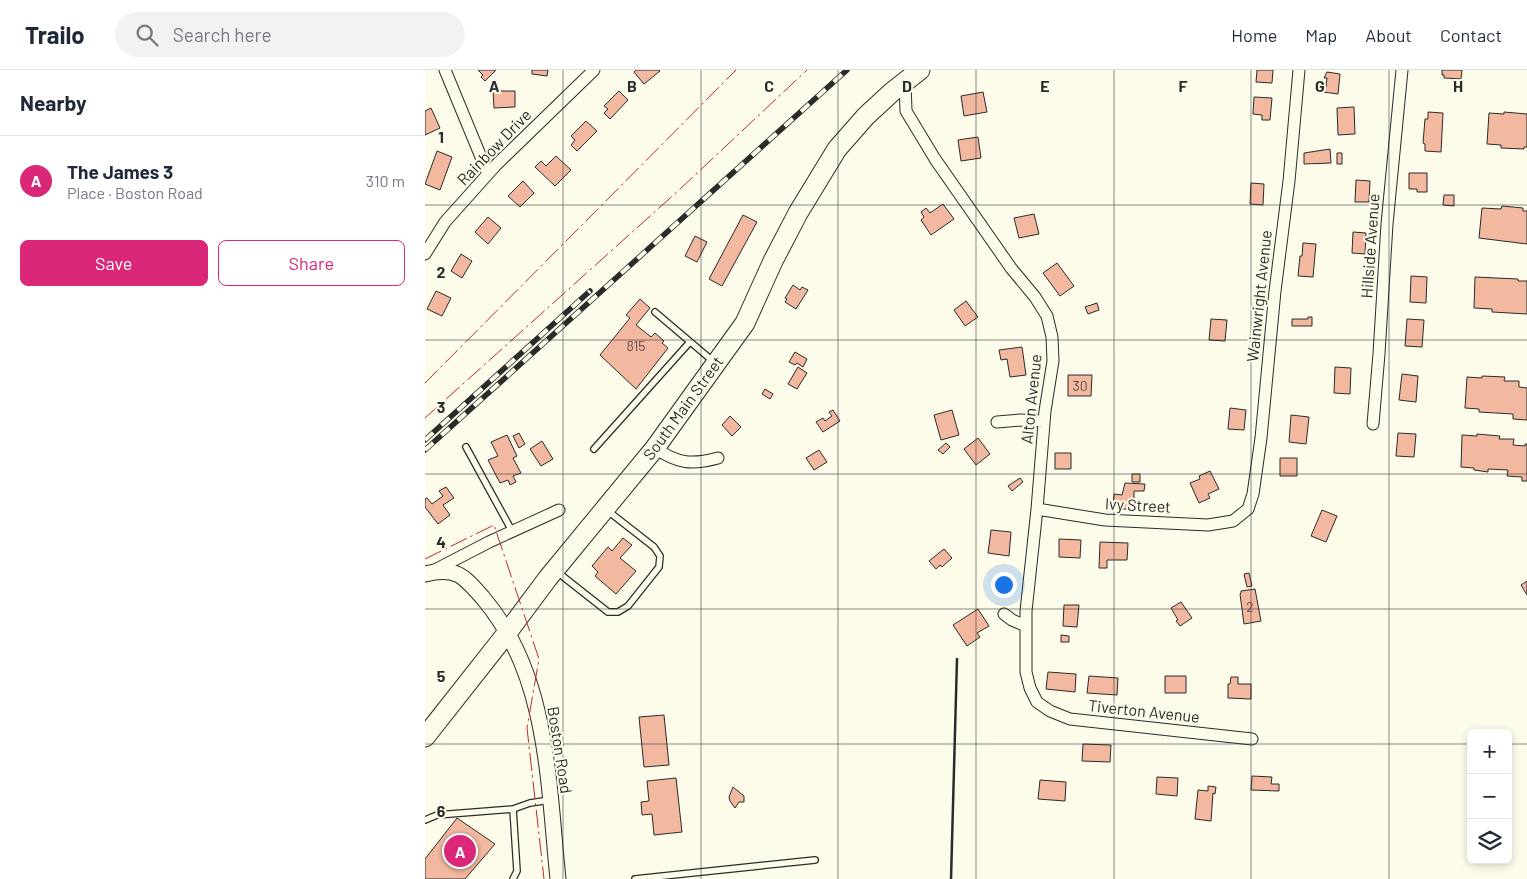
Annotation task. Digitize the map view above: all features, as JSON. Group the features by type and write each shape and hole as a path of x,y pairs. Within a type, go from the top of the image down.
{"main road":[{"name":"South Main Street","path":"425,737 555,570 655,448 745,323 773,261 794,221 837,149 866,116 920,70"}],"street":[{"path":"445,70 489,174"},
{"name":"Rainbow Drive","path":"425,254 445,222 489,174 594,70"},
{"name":"Wainwright Avenue","path":"1237,519 1250,505 1258,464 1275,292 1289,182 1299,70"},
{"name":"Hillside Avenue","path":"1373,424 1387,224 1402,70"},
{"name":"Alton Avenue","path":"905,82 906,111 935,159 1011,268 1035,297 1047,316 1052,337 1053,361 1044,421 1026,611 1026,672 1030,688 1037,702"},
{"path":"997,422 1019,420 1044,421"},
{"path":"655,448 669,458 686,462 701,463 718,458"},
{"name":"Ivy Street","path":"1037,509 1093,519 1155,523 1213,525 1237,519"},
{"path":"427,573 559,510"},
{"name":"Boston Road","path":"427,573 454,572 465,578 497,615 507,632 528,680 539,716 547,761 558,879"},
{"path":"1004,614 1026,626"},
{"name":"Tiverton Avenue","path":"1037,702 1050,711 1070,720 1252,739"}],"lane":[{"path":"655,312 689,343 716,364"},
{"path":"594,449 689,343"},
{"path":"466,447 512,531"},
{"path":"555,570 608,612 619,612 628,606 659,567 660,556 654,547 604,509"},
{"path":"425,820 437,814 513,809 530,803 551,800"},
{"path":"513,809 517,871 513,879"},
{"path":"635,879 815,860"},
{"path":"713,871 714,879"}],"building":[{"path":"478,70 496,70 485,81 481,77 483,75"},
{"path":"532,70 548,70 547,76 532,74"},
{"path":"636,70 660,71 644,84 634,72"},
{"path":"1257,70 1273,70 1272,83 1256,82"},
{"path":"1442,70 1462,70 1461,79 1444,78"},
{"path":"1327,72 1340,74 1338,94 1323,92 1323,87 1326,87 1327,78 1324,78"},
{"path":"493,91 515,91 515,107 494,108"},
{"path":"619,91 628,100 610,119 604,113 608,109 604,106"},
{"path":"983,92 987,112 964,116 961,96"},
{"path":"1254,97 1272,98 1270,120 1262,120 1262,115 1253,114"},
{"path":"1354,107 1355,134 1338,135 1337,108"},
{"path":"431,108 440,128 425,135 425,111"},
{"path":"1428,112 1443,113 1441,152 1425,151 1425,144 1423,143 1425,119 1428,119"},
{"path":"1504,112 1527,114 1527,147 1524,147 1524,149 1501,148 1501,145 1487,144 1489,113 1504,114"},
{"path":"586,121 597,131 577,151 571,145 575,140 571,136"},
{"path":"978,137 981,158 961,161 958,140"},
{"path":"1330,149 1331,163 1304,164 1304,153"},
{"path":"437,151 452,157 440,190 425,184"},
{"path":"1337,153 1342,153 1342,164 1337,164"},
{"path":"556,156 571,170 555,186 535,167 541,161 546,166"},
{"path":"1409,173 1427,173 1427,192 1417,192 1417,189 1409,189"},
{"path":"1356,180 1370,181 1369,202 1355,202"},
{"path":"523,181 534,193 520,207 508,196"},
{"path":"1251,183 1264,184 1263,205 1250,204"},
{"path":"1444,195 1454,195 1454,206 1443,205"},
{"path":"943,204 954,219 931,235 921,220 924,217 921,212 926,208 930,213"},
{"path":"1502,206 1523,208 1523,211 1527,211 1527,244 1479,238 1482,208 1501,209"},
{"path":"1034,214 1039,234 1019,238 1014,218"},
{"path":"743,215 757,222 722,286 709,279"},
{"path":"488,217 501,228 488,244 475,232"},
{"path":"1353,232 1366,233 1365,254 1352,253"},
{"path":"695,236 707,242 697,262 685,256"},
{"path":"1303,243 1316,244 1313,277 1298,276"},
{"path":"461,254 472,261 462,278 451,271"},
{"path":"1057,263 1074,286 1060,296 1043,273"},
{"path":"1411,276 1427,277 1426,303 1410,302"},
{"path":"1475,277 1527,281 1527,314 1492,312 1492,309 1474,308"},
{"path":"793,285 800,290 802,287 808,290 796,309 785,302 787,299 785,298"},
{"path":"436,291 451,298 442,316 427,309"},
{"path":"640,299 650,308 636,325 651,337 655,333 664,341 662,343 668,348 636,389 600,355 630,318 626,315"},
{"path":"966,301 978,317 965,326 954,310"},
{"path":"1097,303 1099,310 1088,314 1085,307"},
{"path":"1308,317 1312,317 1312,326 1292,326 1292,319 1308,319"},
{"path":"1211,319 1227,320 1225,341 1209,340"},
{"path":"1407,319 1424,320 1422,347 1405,346"},
{"path":"1022,347 1026,375 1010,377 1007,359 1001,360 999,350"},
{"path":"795,352 807,359 803,367 797,363 795,365 789,362"},
{"path":"798,367 807,373 797,389 788,384"},
{"path":"1335,367 1351,368 1350,394 1334,393"},
{"path":"1402,374 1418,376 1416,402 1399,400"},
{"path":"1068,375 1092,375 1091,396 1068,396"},
{"path":"1482,376 1505,377 1504,381 1519,381 1519,387 1527,388 1527,420 1513,419 1513,414 1479,412 1479,409 1465,408 1467,377 1482,378"},
{"path":"765,389 773,394 770,399 762,394"},
{"path":"1230,408 1246,410 1244,430 1228,429"},
{"path":"833,410 840,421 823,432 816,422 823,418 825,421 832,416 829,412"},
{"path":"952,410 959,435 941,440 934,415"},
{"path":"1291,415 1309,417 1306,444 1289,442"},
{"path":"730,416 741,427 732,436 722,425"},
{"path":"519,433 525,444 519,448 513,436"},
{"path":"1398,433 1416,434 1414,457 1396,456"},
{"path":"1477,434 1500,436 1499,439 1514,439 1513,445 1525,446 1527,444 1527,481 1522,481 1522,477 1507,476 1508,470 1488,469 1488,472 1461,467 1462,435 1477,436"},
{"path":"507,435 517,456 513,458 521,473 513,476 516,482 510,485 508,480 500,483 488,460 498,456 491,442"},
{"path":"978,438 990,454 976,465 964,449"},
{"path":"542,441 553,459 541,466 530,449"},
{"path":"946,443 950,447 943,454 938,450"},
{"path":"819,450 827,462 814,470 806,458"},
{"path":"1055,453 1071,453 1071,469 1055,469"},
{"path":"1280,458 1297,458 1297,476 1280,476"},
{"path":"1210,471 1219,489 1208,494 1210,498 1199,503 1190,483 1200,479 1199,476"},
{"path":"1132,474 1140,474 1140,482 1132,482"},
{"path":"1020,478 1023,482 1012,491 1008,486"},
{"path":"1125,483 1145,484 1144,491 1134,491 1134,506 1120,509 1120,505 1113,505 1114,494 1122,495"},
{"path":"446,487 454,498 443,505 450,515 438,524 425,507 425,499 427,498 432,504 443,496 439,491"},
{"path":"1322,510 1337,516 1326,542 1311,536"},
{"path":"991,530 1011,532 1009,556 988,553"},
{"path":"623,538 632,545 620,558 636,571 616,594 595,576 598,572 592,566 608,547 612,551"},
{"path":"1059,539 1081,540 1080,558 1059,557"},
{"path":"1100,542 1128,543 1127,560 1107,560 1107,568 1099,568"},
{"path":"944,549 952,558 942,567 940,565 936,569 929,561"},
{"path":"1249,573 1252,586 1247,587 1244,574"},
{"path":"1527,581 1527,595 1521,585"},
{"path":"1255,589 1261,621 1244,624 1240,594 1241,591"},
{"path":"1181,602 1192,618 1180,626 1171,608"},
{"path":"1064,605 1079,605 1077,627 1063,626"},
{"path":"978,609 989,626 977,633 980,637 967,646 953,625"},
{"path":"1061,635 1069,636 1069,642 1061,642"},
{"path":"1048,672 1076,674 1075,692 1046,689"},
{"path":"1089,676 1118,678 1117,695 1087,693"},
{"path":"1165,676 1186,676 1186,693 1165,693"},
{"path":"1231,677 1238,677 1238,684 1251,684 1251,699 1228,698 1228,684 1230,684"},
{"path":"664,715 669,765 644,767 639,717"},
{"path":"1083,744 1111,745 1110,762 1082,761"},
{"path":"1252,776 1272,777 1271,784 1279,784 1279,791 1251,790"},
{"path":"1157,777 1178,778 1177,796 1156,794"},
{"path":"676,778 682,832 654,835 652,814 642,815 641,802 649,801 647,781"},
{"path":"1040,780 1066,782 1065,801 1038,799"},
{"path":"1208,786 1216,787 1215,794 1213,793 1211,821 1195,819 1198,790 1208,791"},
{"path":"733,787 744,796 744,802 739,802 735,808 729,797"},
{"path":"457,818 495,844 465,879 425,879 425,859"}],"railway":[{"path":"425,450 847,70"},
{"path":"425,440 590,291"}],"wall":[{"path":"951,879 957,659"}],"power":[{"path":"425,383 736,70"},
{"path":"425,418 678,191 807,70"},
{"path":"425,559 494,525 539,659 527,728 544,879"}],"place":[{"name":"The James 3","path":"460,851"}]}
